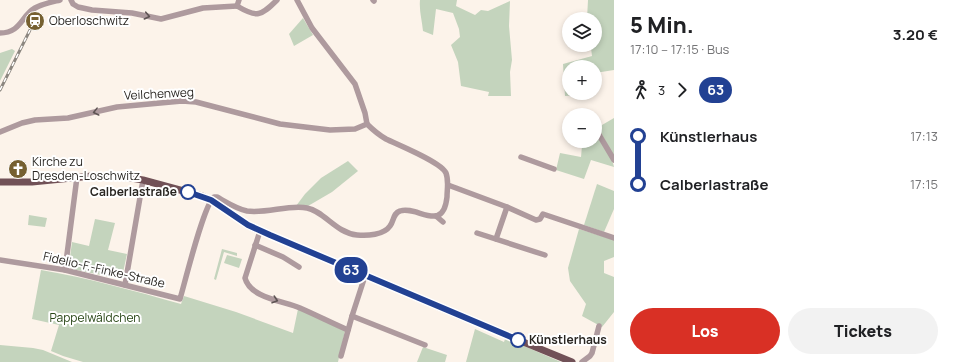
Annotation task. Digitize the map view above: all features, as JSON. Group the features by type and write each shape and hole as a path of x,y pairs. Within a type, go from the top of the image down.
{"main road":[{"path":"0,182 32,182 77,177 107,176 143,180 186,191 211,200 242,222 260,231 572,362"}],"street":[{"path":"0,33 10,32 35,8 60,0"},
{"path":"71,0 73,4 78,7 92,10 132,13 161,19 203,8 238,3 251,14 258,14 264,12 277,0"},
{"path":"297,0 312,28 355,84 365,113 367,124 383,137 441,167 447,174 448,185 445,207 440,214 436,216"},
{"name":"Veilchenweg","path":"0,132 22,123 35,120 68,118 117,107 182,101 196,102 280,124 330,130 355,129 367,124"},
{"path":"602,141 614,160"},
{"path":"521,157 554,169"},
{"path":"65,270 77,177"},
{"path":"125,285 143,180"},
{"path":"448,185 507,207 536,220 540,219 543,214 614,238"},
{"path":"211,200 214,197 217,197 240,209 252,211 309,208 343,231 357,236 371,235 386,230 392,224 395,215 399,211 404,210 436,216 443,222"},
{"name":"Fidelio-F.-Finke-Straße","path":"0,260 65,270 180,299 203,220 211,200"},
{"path":"496,239 507,207"},
{"path":"260,231 245,278 248,284 267,298 299,307 348,330"},
{"path":"477,233 545,255"},
{"path":"255,246 283,257 299,267"},
{"path":"341,356 352,316 366,276"},
{"path":"352,316 425,345"},
{"path":"582,362 591,359 599,326"}],"green space":[{"path":"420,0 457,0 456,6 475,15 481,10 488,11 510,1 509,26 512,60 510,72 511,96 488,96 489,92 461,86 458,62 451,45 460,37 459,29 453,13 436,9 433,35 423,31"},
{"path":"588,0 614,0 614,70 602,72 602,60 578,60 592,56 592,52 602,52 602,12 587,12"},
{"path":"303,18 313,35 294,46 289,34"},
{"path":"12,49 15,51 0,81 0,53"},
{"path":"614,118 614,157 602,135 602,125"},
{"path":"602,144 614,167 591,160 584,179 556,170 560,153 581,157 582,148 602,148"},
{"path":"348,161 358,171 332,192 308,206 296,206 305,194 321,178"},
{"path":"597,184 614,191 614,209 604,232 584,225"},
{"path":"29,215 47,218 45,227 28,225"},
{"path":"95,219 115,223 108,250 127,254 122,277 120,279 72,269 69,265 72,242 89,246"},
{"path":"579,229 614,240 614,257 604,261 604,273 614,277 614,312 602,327 582,316 586,304 570,281 568,268"},
{"path":"222,249 237,253 237,256 224,252 216,280 214,279"},
{"path":"227,255 242,259 239,268 224,263"},
{"name":"Pappelwäldchen","path":"41,270 94,281 181,304 184,296 236,312 293,333 298,309 345,331 338,362 83,362 63,356 51,351 59,325 32,319"},
{"path":"475,329 504,342 505,339 511,341 513,344 517,343 561,362 466,362"},
{"path":"0,345 43,350 72,362 0,362"},
{"path":"423,347 447,355 445,362 417,362"}],"railway":[{"path":"0,90 30,30"}],"bus line":[{"name":"63","path":"188,192 211,200 248,225 289,244 518,340"}],"place":[{"name":"Oberloschwitz","path":"35,21"},
{"name":"Kirche zu Dresden-Loschwitz","path":"18,169"},
{"name":"Calberlastraße","path":"188,192"},
{"name":"Künstlerhaus","path":"518,340"}]}
